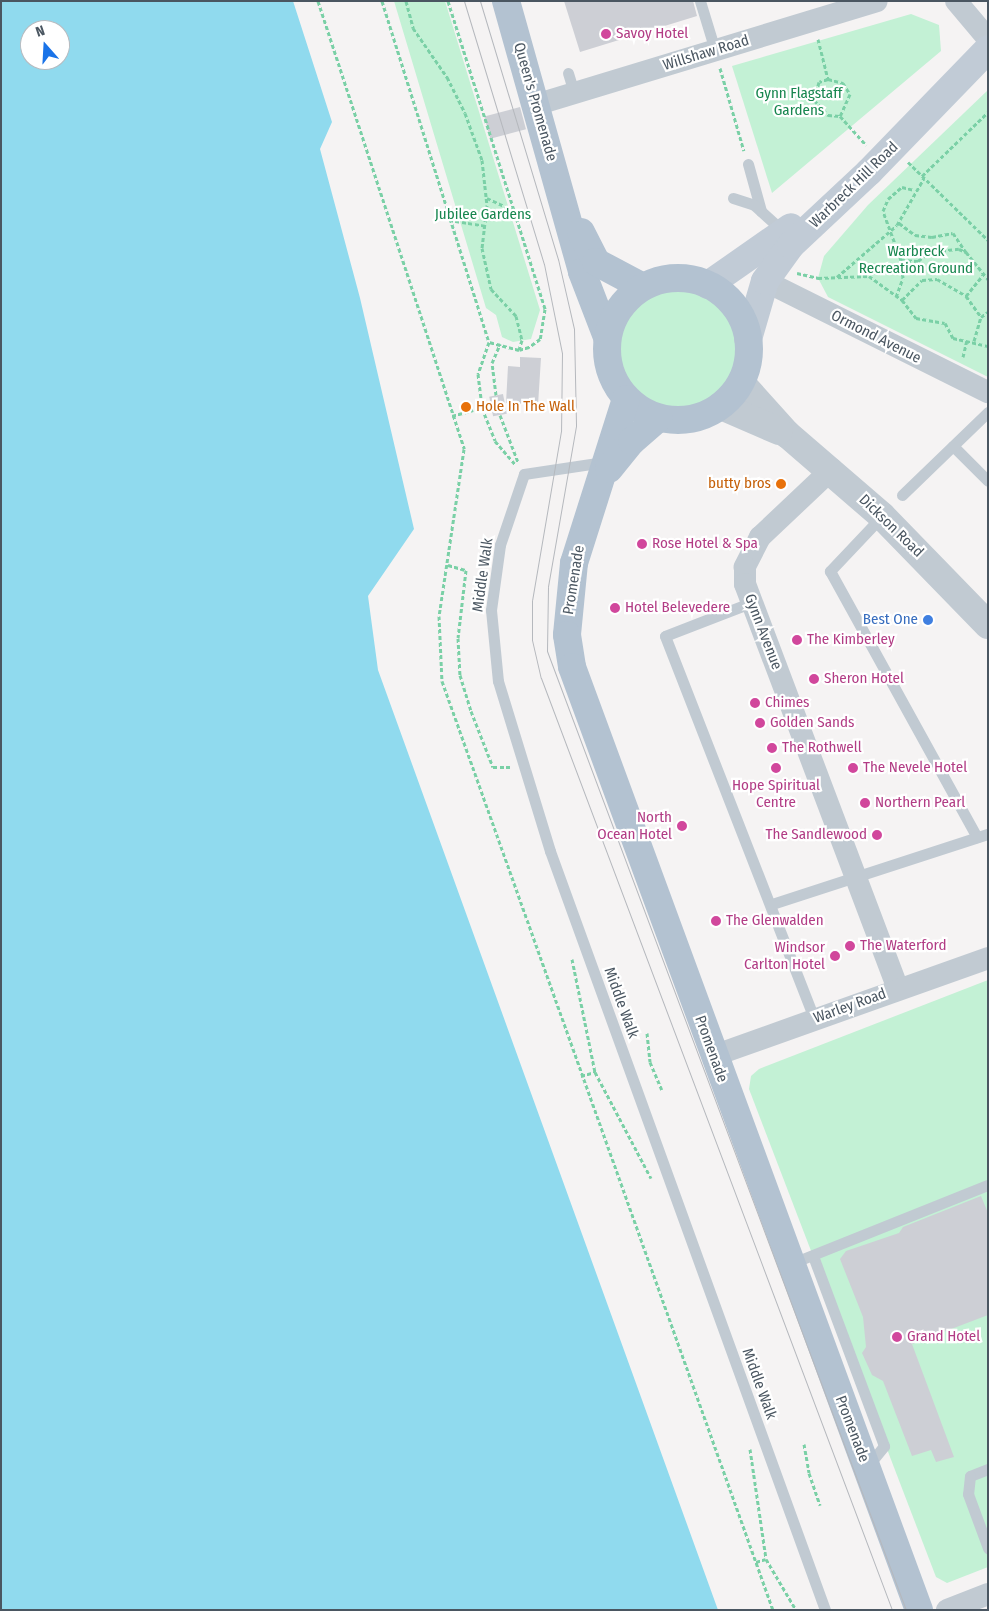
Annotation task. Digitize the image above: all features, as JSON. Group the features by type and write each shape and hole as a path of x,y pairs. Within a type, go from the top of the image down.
{"main road":[{"name":"Queen's Promenade","path":"506,1 565,202 582,272 607,337"},
{"name":"Warbreck Hill Road","path":"708,285 784,232 986,37"},
{"name":"Warbreck Hill Road","path":"748,339 766,281 791,245 869,172 986,37"},
{"name":"Queen's Promenade","path":"565,202 596,262 643,287"},
{"path":"676,278 708,285 737,310 748,339 748,362 741,383 721,406 691,420 658,418 626,399 613,381 607,360 607,337 614,317 626,300 643,287 676,278"},
{"name":"Promenade","path":"626,399 574,562 568,598 567,635 572,667 713,1056 802,1260 867,1468 920,1610"},
{"name":"Promenade","path":"603,471 632,440 658,418"}],"street":[{"name":"Willshaw Road","path":"535,105 571,83 715,50 877,1"},
{"path":"956,1 986,37"},
{"name":"Ormond Avenue","path":"766,281 988,392"},
{"name":"Dickson Road","path":"741,383 787,434 832,469 882,516 988,625"},
{"name":"Dickson Road","path":"721,406 787,434"},
{"name":"Gynn Avenue","path":"832,469 760,537 750,551 745,567 750,604 898,989"},
{"name":"Warley Road","path":"713,1056 988,958"},
{"path":"947,1610 988,1594"}],"lane":[{"path":"700,1 715,50"},
{"path":"748,164 761,211"},
{"path":"733,198 754,204 784,232"},
{"path":"902,495 988,412"},
{"path":"953,446 988,481"},
{"path":"524,474 603,471"},
{"name":"Middle Walk","path":"524,474 500,545 491,610 498,681 521,767 824,1610"},
{"path":"772,904 982,836 830,571 882,516"},
{"path":"750,604 665,636 772,904 814,1019"},
{"path":"802,1260 988,1185"},
{"path":"988,1469 970,1476 968,1494 988,1548"}],"path":[{"path":"382,1 449,220 489,342 478,374 482,408 495,441 524,474"},
{"path":"406,1 413,28 447,77 465,113 482,160 487,198 482,248 491,289 516,316 522,340 519,350"},
{"path":"448,1 545,309 540,339 519,350 489,342"},
{"path":"813,21 828,79"},
{"path":"715,50 748,164"},
{"path":"840,116 850,94 843,83 828,79 819,82 814,100 828,115 840,116 871,150"},
{"path":"836,277 899,223 914,190 923,177 988,112"},
{"path":"912,166 988,240"},
{"path":"896,297 903,278 901,260 889,232 883,211 888,199 902,187 914,190"},
{"path":"487,198 513,210"},
{"path":"449,220 485,226"},
{"path":"899,223 915,235 932,237 954,233 966,252 988,279"},
{"path":"901,260 918,261 938,251 966,252"},
{"path":"966,296 983,275"},
{"path":"818,278 869,276 902,300 916,318 944,323 954,338 974,341 988,346"},
{"path":"902,300 922,280 937,279 966,296 981,317"},
{"path":"974,341 981,317 988,312"},
{"path":"961,364 967,340"},
{"path":"496,395 492,363 500,344"},
{"path":"452,416 473,410"},
{"path":"500,415 524,474"},
{"path":"448,565 466,570 458,638 460,675 471,711 493,767 521,767"},
{"path":"648,1033 650,1062 662,1090"},
{"path":"581,1076 595,1072 654,1183"},
{"path":"749,1444 766,1559 796,1610"},
{"path":"804,1444 808,1474 820,1505"},
{"path":"756,1562 766,1559"}],"green space":[{"name":"Jubilee Gardens","path":"394,1 445,1 540,310 531,339 513,342 502,337 496,315 486,308"},
{"name":"Gynn Flagstaff Gardens","path":"911,14 939,25 941,51 772,193 732,66"},
{"name":"Warbreck Recreation Ground","path":"988,90 988,377 828,297 818,278 824,256 868,205"},
{"path":"678,290 689,291 711,300 727,316 736,338 736,360 727,382 711,398 689,407 678,408 667,407 645,398 629,382 620,360 619,349 620,338 629,316 645,300 667,291"},
{"path":"988,980 988,1567 947,1583 936,1577 749,1089 751,1076 759,1069"}],"water":[{"path":"1,1 293,1 332,122 320,149 360,298 414,529 368,596 378,670 718,1610 1,1610"}],"building":[{"name":"Savoy Hotel","path":"564,1 693,1 697,16 580,52"},
{"path":"520,107 526,129 490,139 484,117"},
{"path":"520,357 541,358 538,405 506,403 508,366 520,367"},
{"path":"503,394 507,414 493,416 489,397"},
{"name":"Grand Hotel","path":"981,1196 988,1213 988,1315 912,1344 954,1457 936,1462 931,1450 912,1456 883,1381 872,1375 862,1353 866,1347 863,1317 840,1259 846,1251 899,1233 903,1227"}],"tram line":[{"path":"464,1 544,264 562,353 561,431 532,600 532,640 541,678 892,1610"},
{"path":"480,1 558,259 574,329 576,426 548,587 547,651 906,1610"}],"place":[{"name":"Savoy Hotel","path":"606,34"},
{"name":"Hole In The Wall","path":"466,407"},
{"name":"butty bros","path":"781,484"},
{"name":"Rose Hotel & Spa","path":"642,544"},
{"name":"Hotel Belevedere","path":"615,608"},
{"name":"Best One","path":"928,620"},
{"name":"The Kimberley","path":"797,640"},
{"name":"Sheron Hotel","path":"814,679"},
{"name":"Chimes","path":"755,703"},
{"name":"Golden Sands","path":"760,723"},
{"name":"The Rothwell","path":"772,748"},
{"name":"Hope Spiritual Centre","path":"776,768"},
{"name":"The Nevele Hotel","path":"853,768"},
{"name":"Northern Pearl","path":"865,803"},
{"name":"North Ocean Hotel","path":"682,826"},
{"name":"The Sandlewood","path":"877,835"},
{"name":"The Glenwalden","path":"716,921"},
{"name":"The Waterford","path":"850,946"},
{"name":"Windsor Carlton Hotel","path":"835,956"},
{"name":"Grand Hotel","path":"897,1337"}]}
